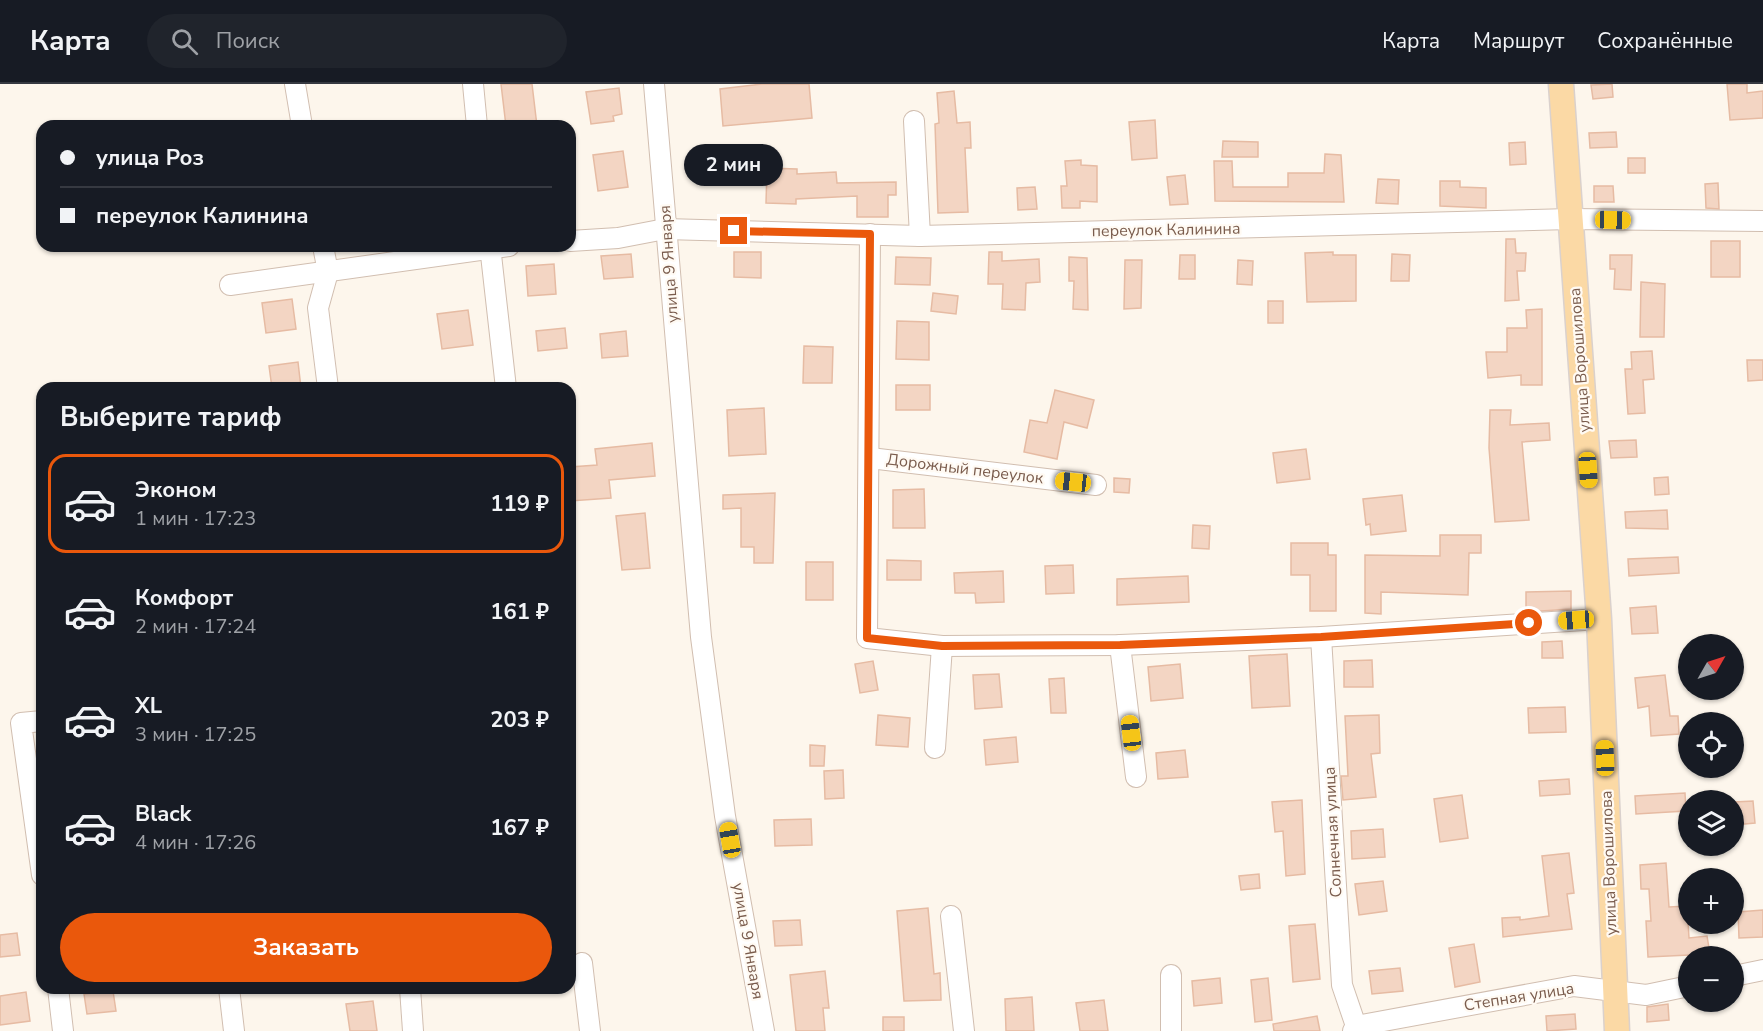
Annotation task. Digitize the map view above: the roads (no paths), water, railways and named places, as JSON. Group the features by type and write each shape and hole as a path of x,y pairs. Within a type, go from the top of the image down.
{"main road":[{"name":"улица Ворошилова","path":"1561,84 1599,619 1617,1031"}],"street":[{"path":"295,84 302,120"},
{"path":"473,84 476,120"},
{"name":"улица 9 Января","path":"654,84 701,637 725,816 764,1031"},
{"path":"914,120 920,236"},
{"name":"переулок Калинина","path":"576,241 618,238 665,229 920,236 1570,219 1763,221"},
{"path":"870,234 867,638 942,646 1120,645 1321,637 1599,619"},
{"path":"324,252 327,273 318,308 327,382"},
{"path":"230,285 327,273 459,252"},
{"path":"497,252 506,382"},
{"name":"Дорожный переулок","path":"870,458 1096,485"},
{"name":"Солнечная улица","path":"1321,637 1342,985 1354,1028"},
{"path":"1120,645 1136,777"},
{"path":"935,748 942,646"},
{"path":"36,722 21,723 36,832"},
{"path":"951,916 964,1031"},
{"path":"582,963 590,1031"},
{"path":"1744,974 1763,970"},
{"path":"1171,975 1171,1031"},
{"name":"Степная улица","path":"1354,1028 1574,986 1646,995 1678,988"},
{"path":"59,994 63,1031"},
{"path":"230,994 234,1031"},
{"path":"410,994 413,1031"}]}
